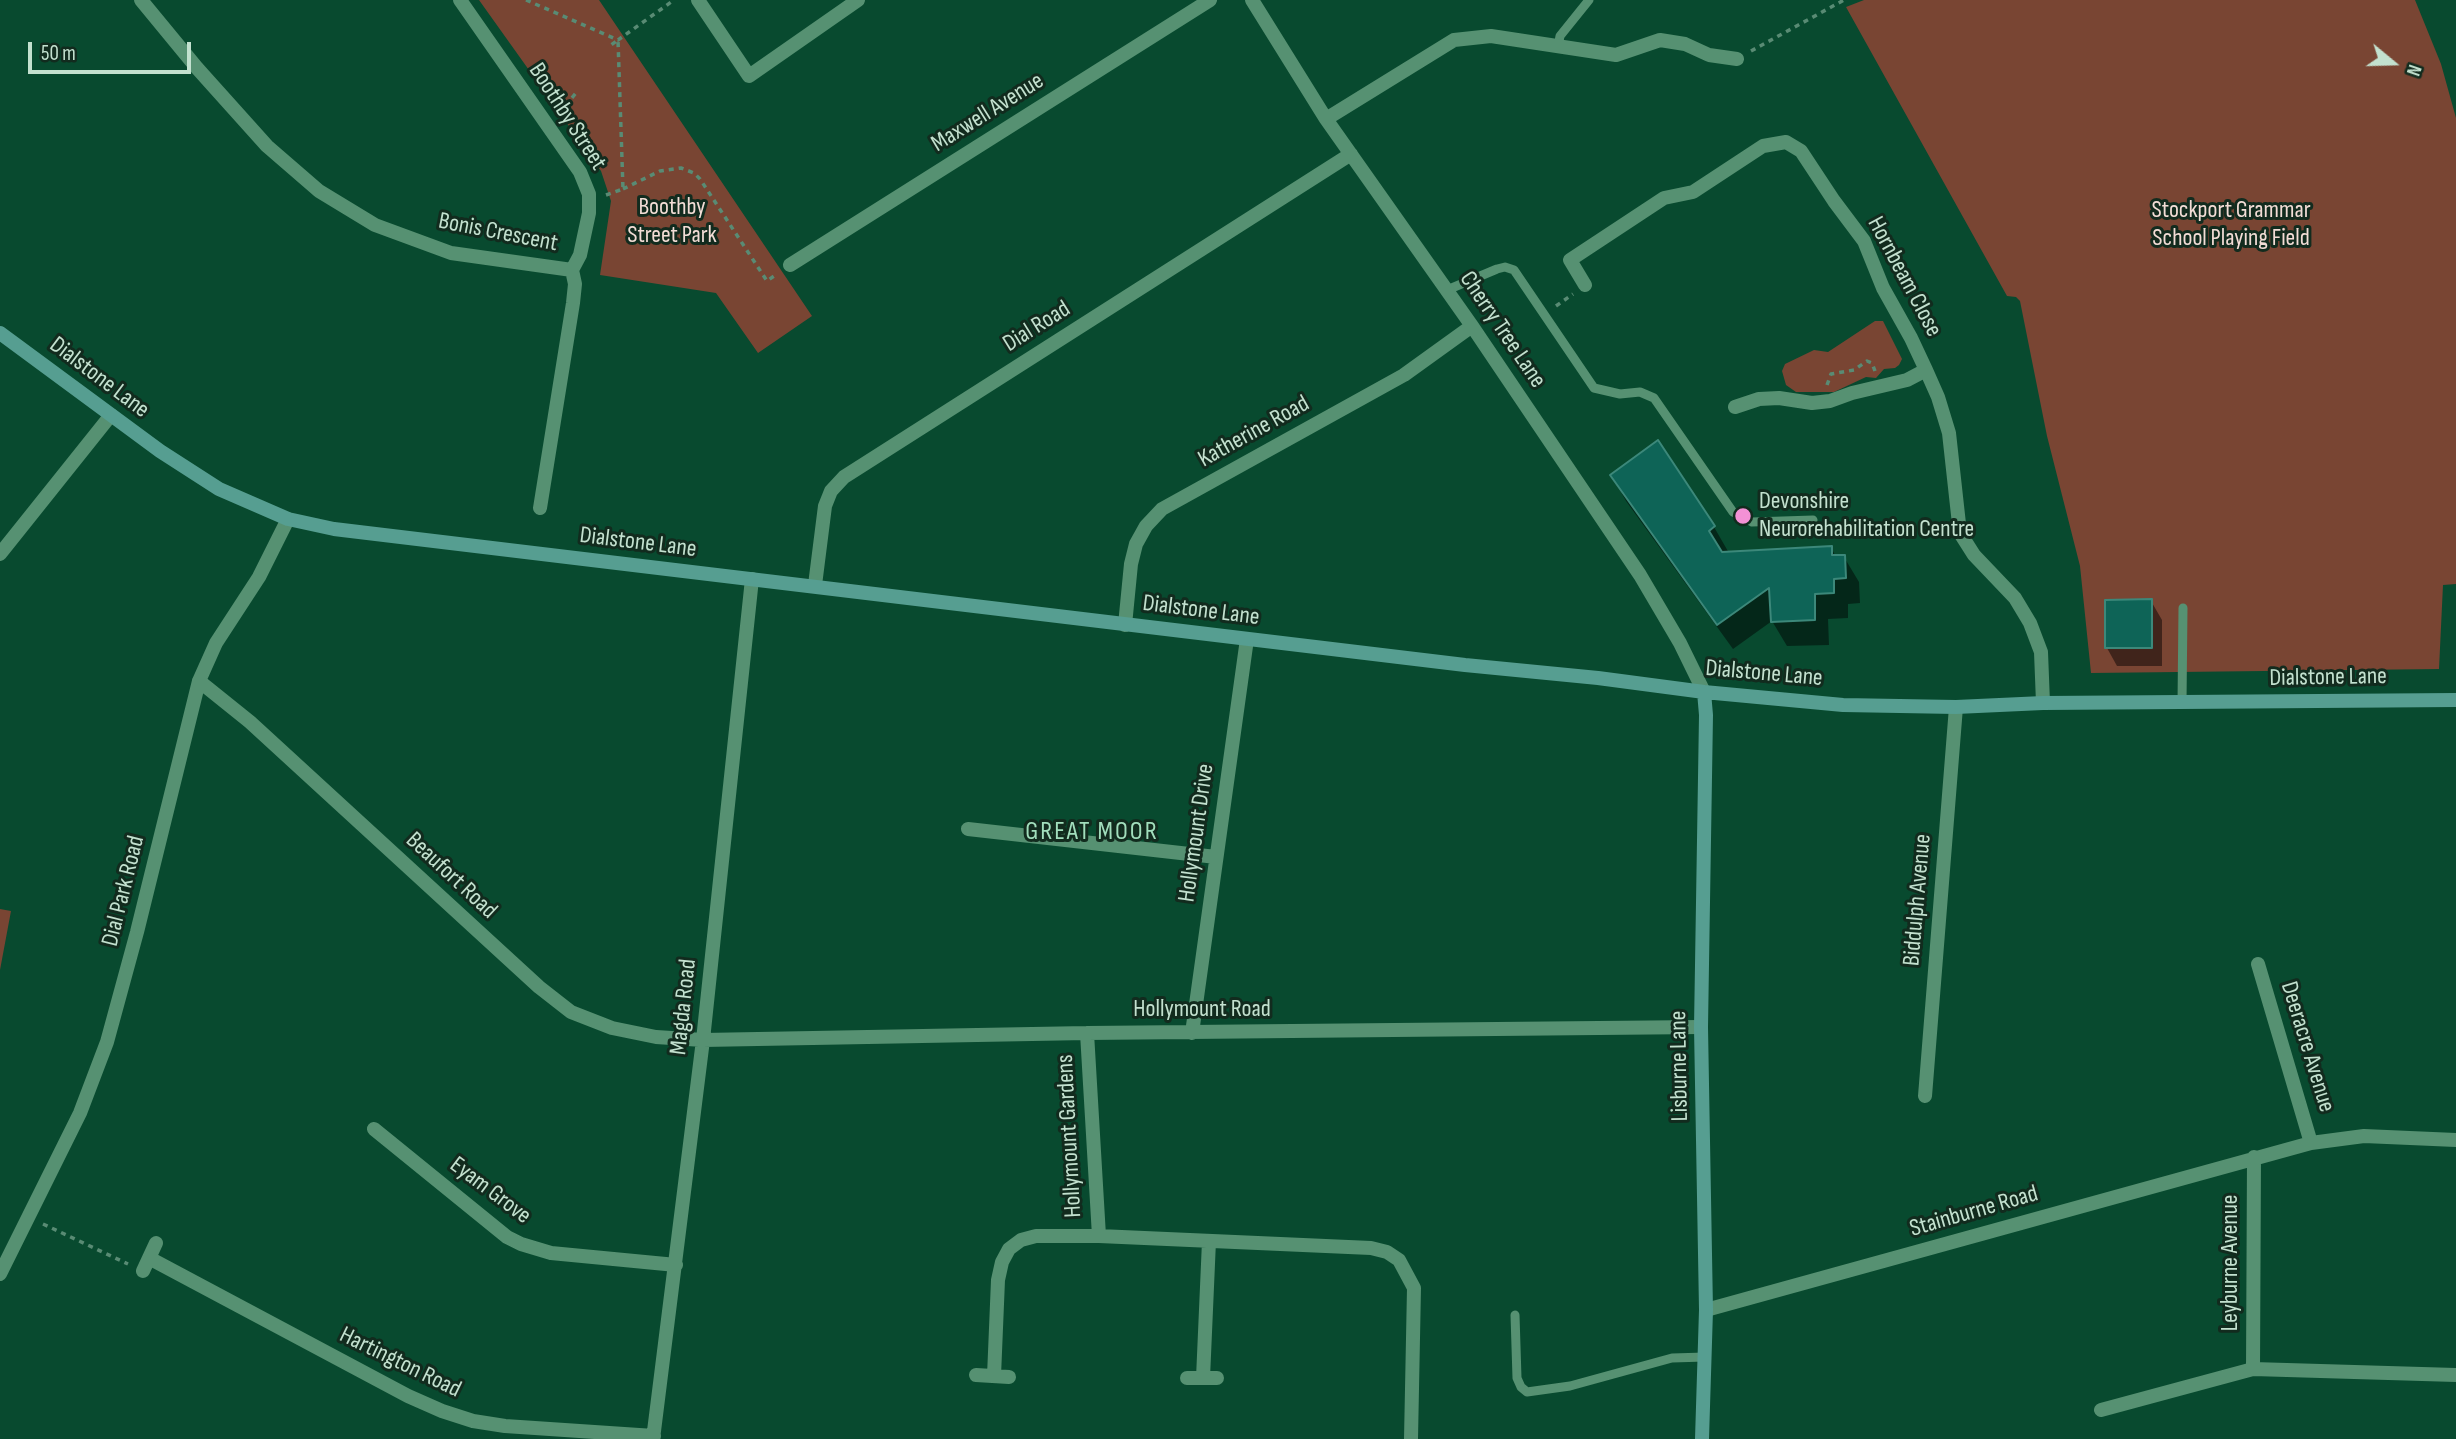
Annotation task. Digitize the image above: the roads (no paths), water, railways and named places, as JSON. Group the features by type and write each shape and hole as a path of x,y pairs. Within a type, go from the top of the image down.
{"street":[{"name":"Bonis Crescent","path":"141,0 267,146 319,191 375,225 451,253 572,270 575,284 573,303 540,508"},
{"name":"Boothby Street","path":"460,0 580,172 589,194 589,213 580,255 572,270"},
{"path":"698,0 749,76 858,0"},
{"name":"Maxwell Avenue","path":"790,265 1210,0"},
{"name":"Cherry Tree Lane","path":"1252,0 1326,119 1472,326 1640,575 1680,643 1704,692"},
{"path":"1326,119 1454,40 1490,36 1616,55 1660,40 1685,44 1709,54 1737,59"},
{"name":"Hornbeam Close","path":"1585,285 1570,260 1664,198 1693,192 1763,146 1786,142 1801,151 1864,241 1883,288 1911,338 1938,397 1949,433 1961,533 1974,555 2015,598 2030,623 2041,652 2043,703"},
{"name":"Dial Road","path":"815,585 825,506 831,491 844,477 1351,154"},
{"name":"Katherine Road","path":"1125,625 1131,564 1136,544 1146,526 1162,509 1404,375 1472,326"},
{"name":"Dialstone Lane","path":"0,332 160,451 219,489 288,519 334,528 1465,665 1843,705 1956,707 2043,703 2456,700"},
{"path":"1735,407 1779,398 1812,403 1830,401 1907,380 1926,370"},
{"path":"0,554 111,415"},
{"name":"Dial Park Road","path":"0,1274 80,1113 107,1042 199,681 216,643 259,577 288,519"},
{"name":"Magda Road","path":"653,1438 704,1040 752,579"},
{"name":"Hollymount Drive","path":"1192,1033 1247,639"},
{"name":"Beaufort Road","path":"199,681 250,722 539,988 571,1012 612,1028 656,1037 704,1040"},
{"name":"Lisburne Lane","path":"1702,1439 1706,1310 1701,1027 1706,715 1704,692"},
{"name":"Biddulph Avenue","path":"1925,1096 1956,707"},
{"path":"968,829 1216,857"},
{"name":"Deeracre Avenue","path":"2258,964 2311,1143"},
{"name":"Hollymount Road","path":"704,1040 1701,1027"},
{"name":"Hollymount Gardens","path":"1087,1033 1099,1236"},
{"name":"Eyam Grove","path":"374,1129 507,1237 521,1244 551,1252 676,1265"},
{"name":"Stainburne Road","path":"1706,1310 2311,1143 2364,1136 2456,1140"},
{"name":"Leyburne Avenue","path":"2253,1369 2254,1157"},
{"name":"Hollymount Gardens","path":"976,1375 1001,1376 998,1280 1002,1262 1009,1249 1021,1240 1036,1236 1099,1236 1371,1248 1387,1252 1399,1260 1414,1287 1411,1439"},
{"path":"1187,1378 1210,1378 1209,1241"},
{"name":"Hartington Road","path":"156,1243 146,1264 442,1411 472,1421 505,1426 653,1438"},
{"path":"2101,1410 2253,1369 2456,1375"}],"lane":[{"path":"1558,47 1560,36 1589,0"},
{"path":"1447,290 1505,267 1514,271 1594,388 1620,394 1640,392 1654,398 1733,512 1752,522 1814,520"},
{"path":"2182,703 2183,608"},
{"path":"1515,1315 1517,1378 1527,1392 1570,1386 1672,1358 1705,1357"}],"place":[{"name":"Devonshire Neurorehabilitation Centre","path":"1743,516"}],"district":[{"name":"GREAT MOOR","path":"1092,832"}],"park label":[{"name":"Boothby Street Park","path":"672,222"},
{"name":"Stockport Grammar School Playing Field","path":"2231,225"}]}
